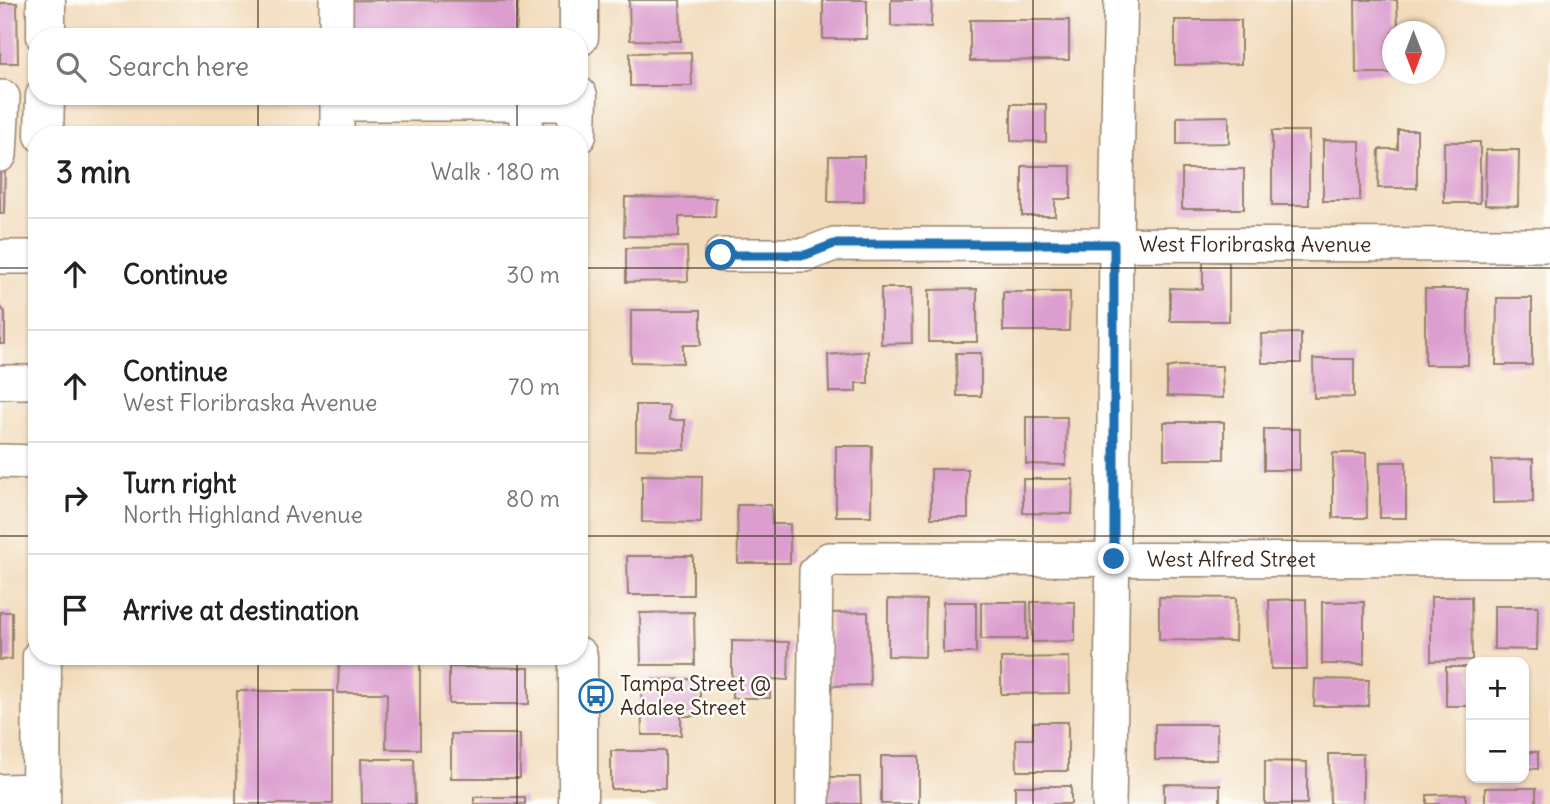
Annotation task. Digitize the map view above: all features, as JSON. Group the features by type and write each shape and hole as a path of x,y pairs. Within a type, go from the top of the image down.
{"main road":[{"path":"46,0 46,28"},
{"path":"579,0 579,28"},
{"path":"44,126 45,105"},
{"path":"40,797 42,665"},
{"path":"578,665 578,804"}],"street":[{"path":"336,0 336,28"},
{"path":"1109,804 1114,559 1114,244 1121,0"},
{"path":"0,155 1,97 28,97"},
{"path":"337,112 526,119 578,112"},
{"name":"West Floribraska Avenue","path":"721,255 805,255 834,244 1550,244"},
{"path":"0,257 28,257"},
{"path":"0,382 28,383"},
{"path":"0,461 28,462"},
{"name":"West Alfred Street","path":"813,804 816,571 829,559 1550,560"},
{"path":"0,791 40,797"}],"building":[{"path":"629,0 680,0 681,41 630,40"},
{"path":"823,0 867,0 867,39 823,39"},
{"path":"891,0 932,0 931,27 891,26"},
{"path":"1355,0 1397,0 1398,21 1382,21 1382,73 1356,73"},
{"path":"343,1 518,1 516,28 342,28"},
{"path":"0,3 17,3 18,63 0,63"},
{"path":"970,20 1069,20 1069,60 970,61"},
{"path":"1175,20 1241,20 1241,64 1175,65"},
{"path":"691,52 692,86 630,86 630,53"},
{"path":"1011,104 1046,104 1046,142 1011,141"},
{"path":"1229,116 1229,143 1177,144 1177,117"},
{"path":"1398,130 1417,130 1417,188 1378,188 1379,149 1398,149"},
{"path":"1272,131 1309,131 1309,205 1272,205"},
{"path":"1323,140 1360,141 1360,201 1323,201"},
{"path":"1444,142 1480,142 1480,203 1444,203"},
{"path":"1486,150 1519,150 1518,206 1485,205"},
{"path":"829,156 864,156 864,202 828,202"},
{"path":"0,163 5,163 4,213 0,213"},
{"path":"1022,166 1071,166 1071,199 1055,199 1055,216 1022,216"},
{"path":"1182,169 1244,169 1244,209 1182,209"},
{"path":"625,197 716,198 715,217 679,217 679,237 624,236"},
{"path":"687,247 688,281 626,282 626,248"},
{"path":"1203,261 1229,262 1229,321 1170,321 1170,288 1203,289"},
{"path":"881,288 911,288 912,343 881,344"},
{"path":"977,289 977,342 929,342 929,290"},
{"path":"1425,289 1468,289 1468,365 1425,365"},
{"path":"1003,292 1070,292 1069,331 1003,331"},
{"path":"1497,298 1532,298 1532,365 1496,365"},
{"path":"0,306 5,312 5,344 0,344"},
{"path":"631,310 701,310 701,345 683,345 683,363 631,362"},
{"path":"1301,333 1301,363 1262,363 1261,334"},
{"path":"868,351 868,383 856,383 856,392 829,392 828,355"},
{"path":"956,353 981,353 981,396 957,396"},
{"path":"1313,359 1354,359 1354,397 1314,398"},
{"path":"1222,366 1223,398 1167,396 1167,368"},
{"path":"636,405 669,405 669,420 685,420 685,450 636,449"},
{"path":"1026,417 1067,417 1066,465 1026,464"},
{"path":"1164,422 1224,422 1224,459 1164,459"},
{"path":"1264,429 1300,429 1300,470 1264,470"},
{"path":"836,446 872,446 871,516 836,516"},
{"path":"1333,453 1366,453 1367,518 1333,518"},
{"path":"1533,459 1533,502 1493,503 1492,460"},
{"path":"1380,462 1406,462 1406,518 1380,518"},
{"path":"931,469 968,469 968,518 931,518"},
{"path":"642,475 702,476 701,523 642,522"},
{"path":"1023,479 1073,479 1072,514 1023,513"},
{"path":"737,505 771,505 772,524 790,524 790,563 738,563"},
{"path":"627,556 693,556 693,595 628,595"},
{"path":"1159,597 1236,598 1235,641 1159,640"},
{"path":"1431,597 1471,597 1472,657 1466,657 1466,660 1431,661"},
{"path":"888,599 926,600 925,657 888,656"},
{"path":"1306,599 1307,669 1271,669 1269,600"},
{"path":"943,602 976,602 976,653 943,653"},
{"path":"981,602 1027,602 1027,639 981,639"},
{"path":"1031,602 1075,602 1075,641 1032,642"},
{"path":"1322,602 1364,602 1364,664 1322,664"},
{"path":"1494,606 1538,606 1537,650 1494,649"},
{"path":"0,612 12,612 12,659 0,660"},
{"path":"694,612 695,665 641,665 640,613"},
{"path":"868,612 870,685 831,686 830,613"},
{"path":"732,641 789,642 788,680 770,679 770,698 732,698"},
{"path":"1069,657 1070,693 1001,694 1001,658"},
{"path":"339,665 420,665 420,749 386,749 387,693 338,693"},
{"path":"449,667 529,668 529,704 449,704"},
{"path":"1446,667 1466,667 1466,706 1446,706"},
{"path":"700,679 700,716 681,716 681,735 642,735 641,680"},
{"path":"1315,679 1369,680 1368,706 1314,706"},
{"path":"237,691 333,691 333,804 236,804"},
{"path":"1033,722 1068,722 1068,771 1017,771 1016,739 1033,739"},
{"path":"1155,724 1217,724 1217,760 1155,760"},
{"path":"451,734 520,734 520,778 451,778"},
{"path":"611,751 665,751 665,789 611,789"},
{"path":"1529,752 1538,752 1538,769 1529,768"},
{"path":"1329,754 1363,754 1363,804 1330,804"},
{"path":"881,756 919,756 919,804 881,804"},
{"path":"361,759 414,759 415,804 362,804"},
{"path":"1265,761 1307,762 1307,804 1265,804"},
{"path":"827,777 860,777 861,804 827,804"},
{"path":"1164,784 1220,785 1220,804 1164,804"},
{"path":"1015,786 1071,786 1071,804 1015,804"},
{"path":"1485,788 1536,788 1536,804 1485,804"},
{"path":"1466,794 1466,804 1427,804 1427,795"},
{"path":"474,797 525,797 525,804 474,804"}],"place":[{"name":"Tampa Street @ Adalee Street","path":"596,696"}],"route":[{"path":"721,255 805,255 834,244 1114,244 1114,559"}]}
